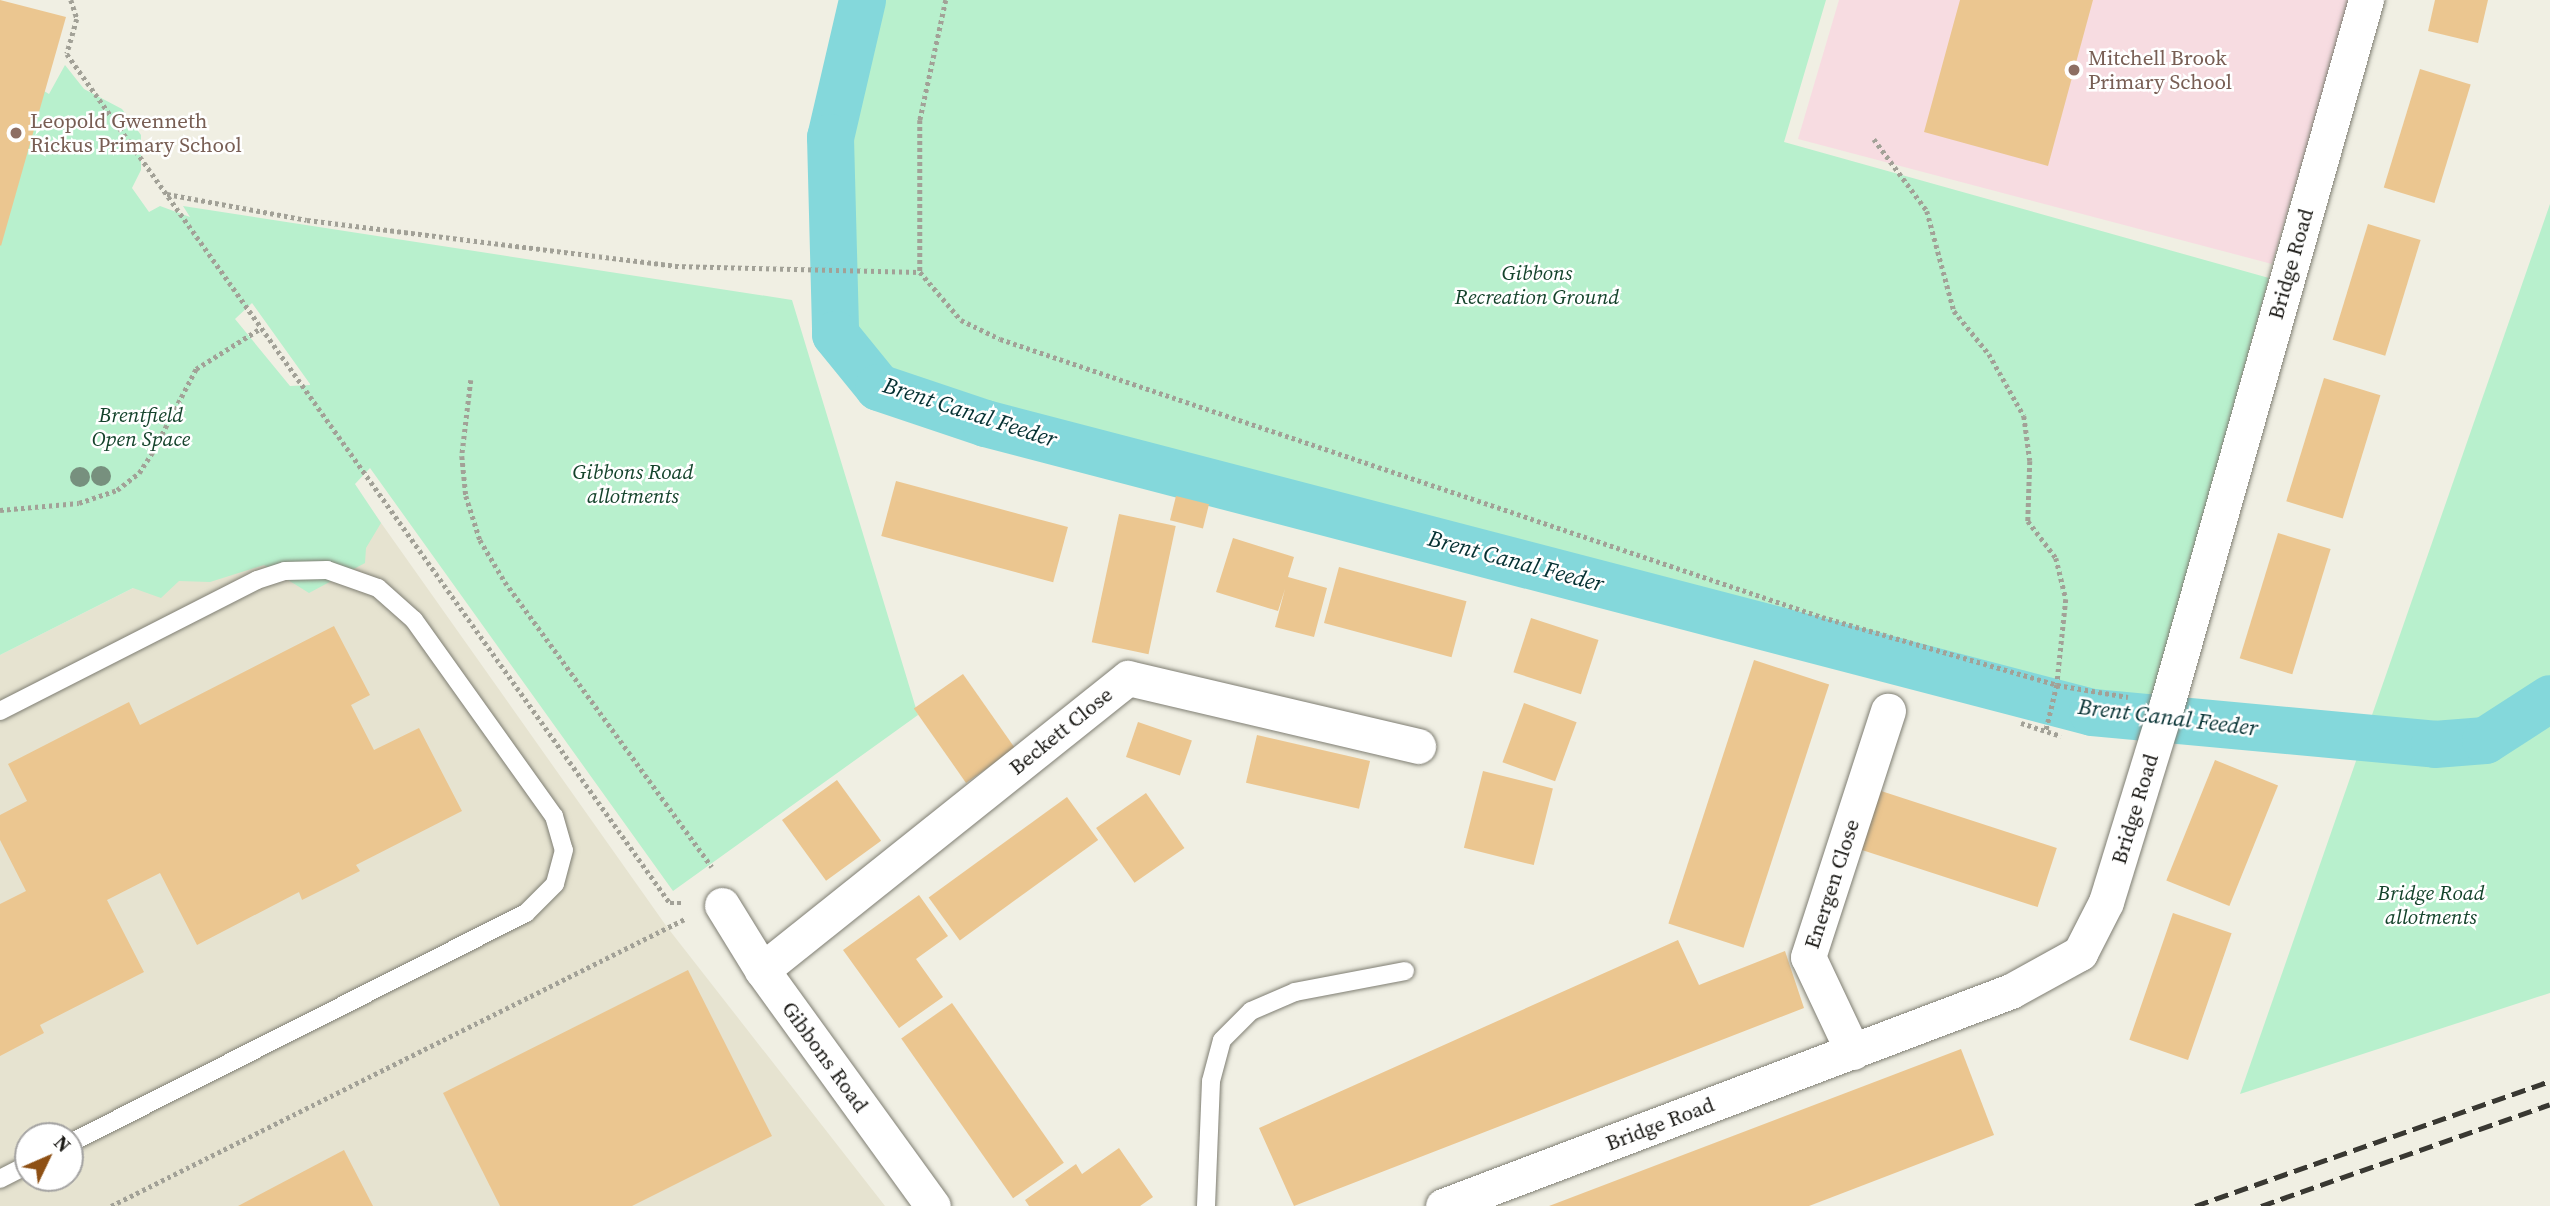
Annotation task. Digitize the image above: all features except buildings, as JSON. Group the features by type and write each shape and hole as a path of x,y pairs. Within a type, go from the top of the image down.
{"street":[{"name":"Bridge Road","path":"1443,1206 2011,991 2080,953 2106,902 2167,704 2366,0"},
{"name":"Beckett Close","path":"762,970 1128,678 1418,746"},
{"name":"Energen Close","path":"1853,1052 1808,957 1888,710"},
{"name":"Gibbons Road","path":"722,905 762,970 933,1206"}],"lane":[{"path":"0,711 257,580 309,568 351,576 378,588 414,620 554,816 564,850 555,884 526,914 84,1136"},
{"path":"1206,1206 1211,1081 1222,1040 1251,1011 1296,992 1405,971"}],"path":[{"path":"71,0 77,19 67,54 670,903 722,905"},
{"path":"946,0 920,120 920,272 961,320 1000,339 1822,617 2057,685 2167,704"},
{"path":"1874,139 1927,211 1954,311 1989,354 2024,416 2030,461 2028,521 2056,558 2066,599 2057,685 2046,731"},
{"path":"166,194 307,220 675,266 920,272"},
{"path":"0,510 79,503 117,490 139,473 152,453 181,389 196,369 261,328"},
{"path":"471,380 462,456 466,496 481,540 505,582 711,865 722,905"},
{"path":"2021,723 2061,736"},
{"path":"111,1206 667,926 722,905"}],"shaded area":[{"name":"Mitchell Brook Primary School","path":"1839,0 2350,0 2272,264 1798,139"},
{"path":"350,479 667,927 885,1206 0,1206 0,655"}],"green space":[{"name":"Gibbons Recreation Ground","path":"874,0 1826,0 1784,142 2269,278 2146,724 2079,723 866,401 847,313 842,136"},
{"name":"Gibbons Road allotments","path":"65,65 84,89 122,109 141,135 141,170 132,188 149,212 160,206 190,217 183,206 792,300 918,715 673,891 370,468 355,484 381,523 366,548 365,563 309,593 264,565 210,582 179,581 161,598 133,588 0,655 0,220 44,91 49,94","holes":["252,303 310,384 290,386 235,319"]},
{"name":"Bridge Road allotments","path":"2550,204 2550,993 2240,1094"}],"waterway":[{"name":"Brent Canal Feeder","path":"862,0 830,137 835,334 878,387 985,423 2092,712 2434,744 2485,740 2550,698"}],"railway":[{"path":"2195,1206 2550,1081"},
{"path":"2261,1206 2550,1104"}],"place":[{"name":"Mitchell Brook Primary School","path":"2074,70"},
{"name":"Leopold Gwenneth Rickus Primary School","path":"16,133"}],"park label":[{"name":"Brentfield Open Space","path":"141,427"}]}
